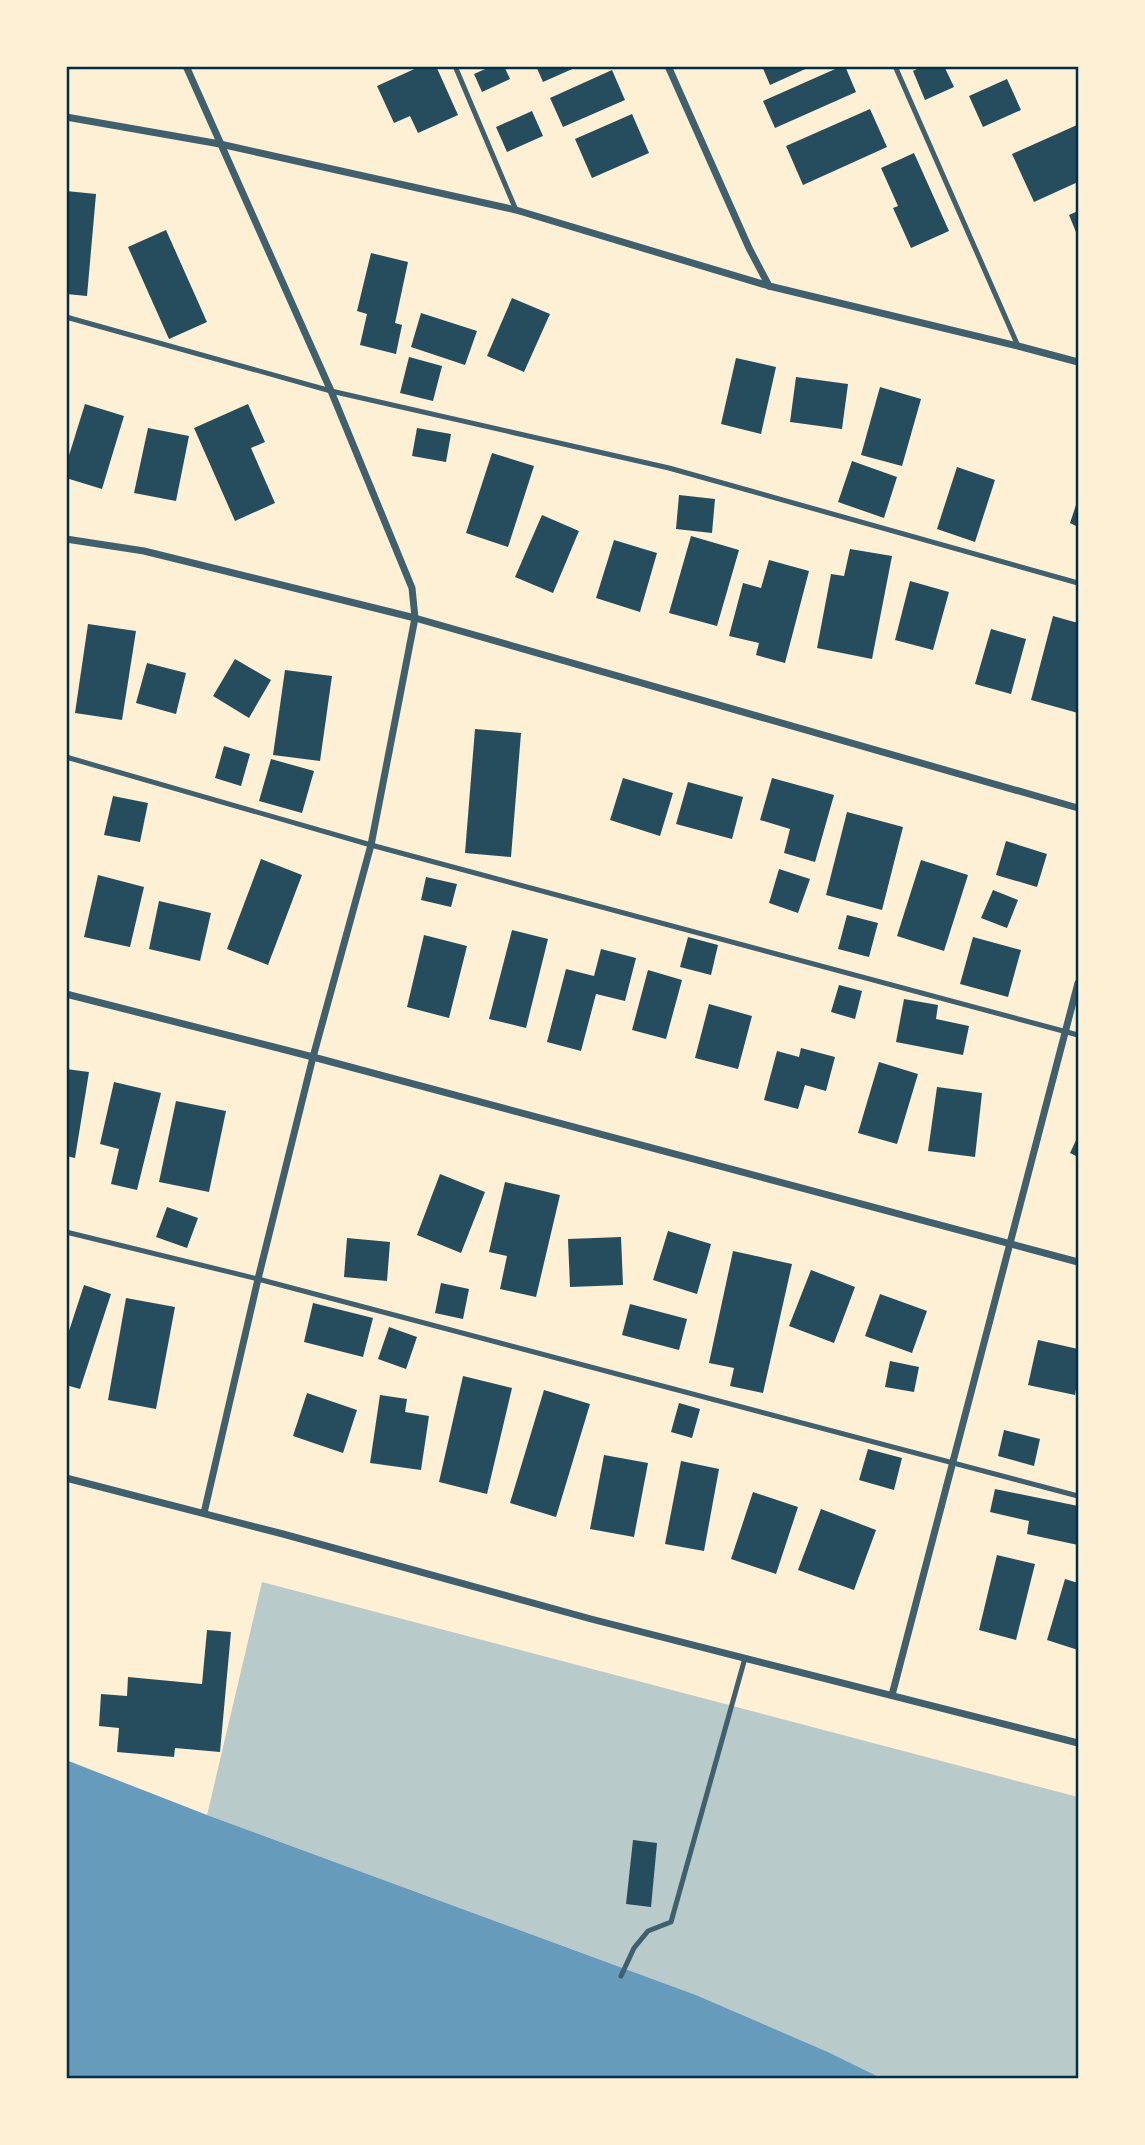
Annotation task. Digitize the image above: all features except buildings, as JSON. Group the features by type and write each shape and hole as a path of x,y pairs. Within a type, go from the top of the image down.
{"street":[{"path":"186,66 331,391 412,588 415,618 371,845 313,1057 204,1513"},
{"path":"668,66 749,248 769,286"},
{"path":"66,117 220,144 516,210 769,286 1079,362"},
{"path":"66,539 145,551 415,618 1079,808"},
{"path":"892,1695 1079,982"},
{"path":"66,994 313,1057 1079,1262"},
{"path":"66,1478 591,1619 1079,1742"}],"lane":[{"path":"455,66 516,210"},
{"path":"895,66 1018,346"},
{"path":"66,317 331,391 669,468 1079,583"},
{"path":"66,757 371,845 1079,1035"},
{"path":"66,1232 258,1279 1079,1496"},
{"path":"621,1976 634,1948 648,1931 671,1922 745,1658"}],"shaded area":[{"path":"262,1582 1078,1797 1078,2078 881,2078 696,1995 207,1815"}],"water":[{"path":"66,1760 207,1815 696,1995 881,2078 67,2078"}]}
